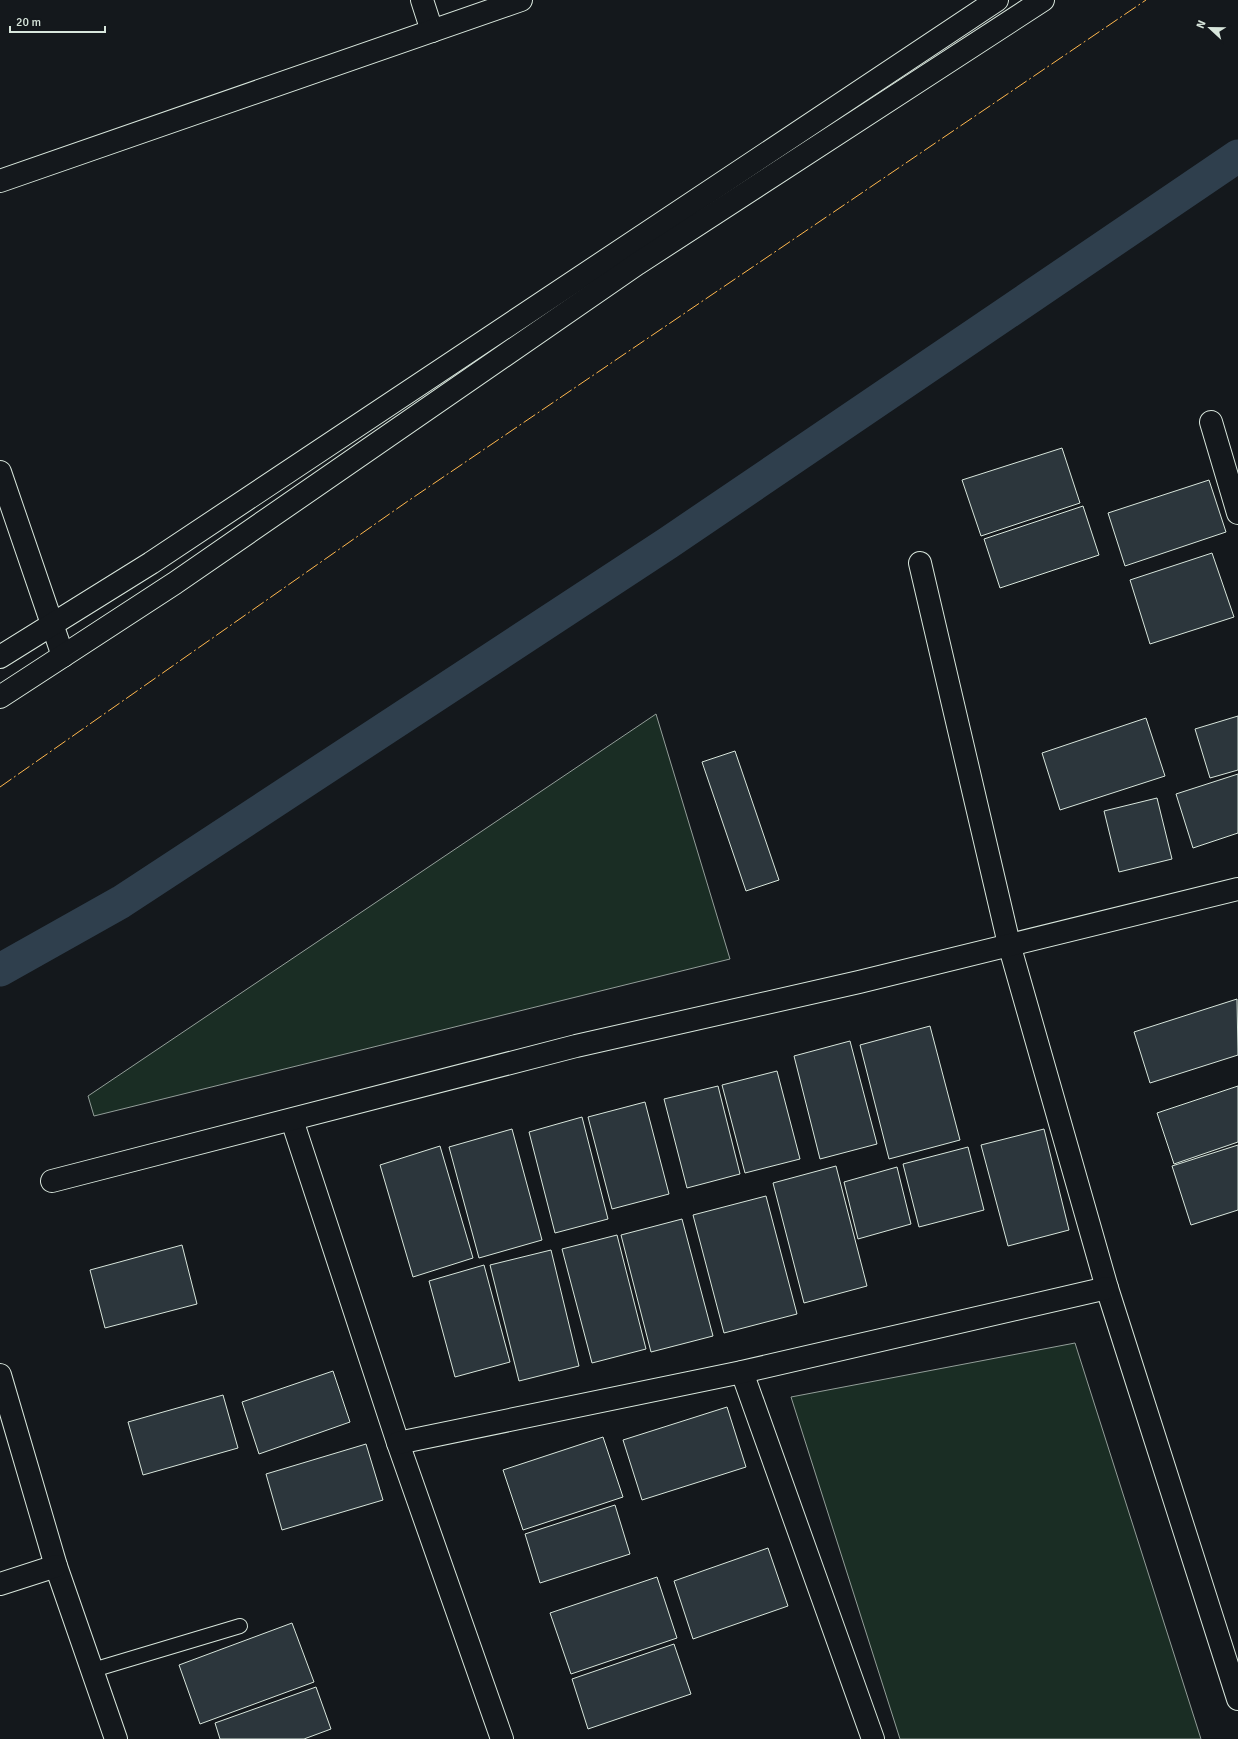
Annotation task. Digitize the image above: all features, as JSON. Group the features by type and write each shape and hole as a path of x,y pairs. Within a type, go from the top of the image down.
{"street":[{"path":"422,0 432,31"},
{"path":"0,181 521,0"},
{"path":"0,657 151,563 997,0"},
{"path":"0,697 175,583 637,264 1043,0"},
{"path":"1211,422 1238,513"},
{"path":"0,472 51,625 63,656"},
{"path":"920,563 1009,944 1107,1288 1238,1699"},
{"path":"52,1181 576,1046 859,982 1238,889"},
{"path":"292,1120 398,1443 502,1739"},
{"path":"398,1443 742,1372 1107,1288"},
{"path":"742,1372 873,1739"},
{"path":"0,1375 56,1566 116,1739"},
{"path":"0,1584 56,1566"}],"lane":[{"path":"93,1670 240,1626"}],"green space":[{"path":"656,714 730,959 94,1116 88,1096"},
{"path":"1075,1343 1201,1739 900,1739 791,1397"}],"building":[{"path":"1062,448 1080,503 981,536 962,480"},
{"path":"1209,480 1226,532 1125,566 1108,513"},
{"path":"1083,506 1099,555 1000,588 984,539"},
{"path":"1212,553 1234,617 1150,644 1130,580"},
{"path":"1238,716 1238,770 1210,778 1195,729"},
{"path":"1146,718 1165,776 1060,810 1042,753"},
{"path":"735,751 779,880 746,891 702,762"},
{"path":"1238,774 1238,833 1193,848 1176,794"},
{"path":"1157,798 1172,859 1119,872 1104,811"},
{"path":"1237,999 1238,1055 1150,1083 1134,1032"},
{"path":"930,1026 960,1140 889,1159 860,1045"},
{"path":"850,1041 877,1144 820,1159 794,1056"},
{"path":"777,1071 800,1159 745,1173 722,1085"},
{"path":"718,1086 740,1174 687,1188 664,1099"},
{"path":"1238,1086 1238,1142 1174,1164 1157,1113"},
{"path":"645,1102 669,1194 612,1209 588,1117"},
{"path":"582,1117 608,1219 555,1233 529,1132"},
{"path":"512,1129 542,1240 479,1258 449,1147"},
{"path":"1044,1129 1069,1230 1008,1246 981,1145"},
{"path":"1238,1145 1238,1210 1191,1225 1172,1166"},
{"path":"440,1146 473,1258 413,1277 380,1165"},
{"path":"968,1147 984,1210 919,1227 903,1164"},
{"path":"836,1166 867,1286 804,1303 773,1183"},
{"path":"897,1167 911,1224 858,1239 844,1182"},
{"path":"766,1196 797,1314 724,1333 693,1215"},
{"path":"682,1219 713,1336 651,1352 621,1235"},
{"path":"617,1235 646,1349 592,1363 562,1249"},
{"path":"182,1245 197,1304 105,1328 90,1270"},
{"path":"551,1250 579,1366 519,1381 490,1265"},
{"path":"484,1265 510,1362 455,1377 429,1281"},
{"path":"333,1371 350,1422 259,1454 242,1402"},
{"path":"223,1395 238,1448 143,1475 128,1422"},
{"path":"727,1407 746,1467 642,1500 623,1440"},
{"path":"603,1437 623,1497 523,1530 503,1470"},
{"path":"366,1444 383,1500 282,1530 266,1474"},
{"path":"615,1505 630,1554 540,1583 525,1534"},
{"path":"768,1548 788,1606 693,1639 674,1581"},
{"path":"657,1577 677,1638 571,1674 550,1613"},
{"path":"292,1623 314,1682 200,1724 179,1665"},
{"path":"674,1644 691,1694 588,1729 572,1679"},
{"path":"316,1687 331,1729 304,1739 220,1739 215,1723"}],"waterway":[{"path":"0,970 121,902 668,543 1238,156"}],"power":[{"path":"0,787 408,501 1146,0"}]}
